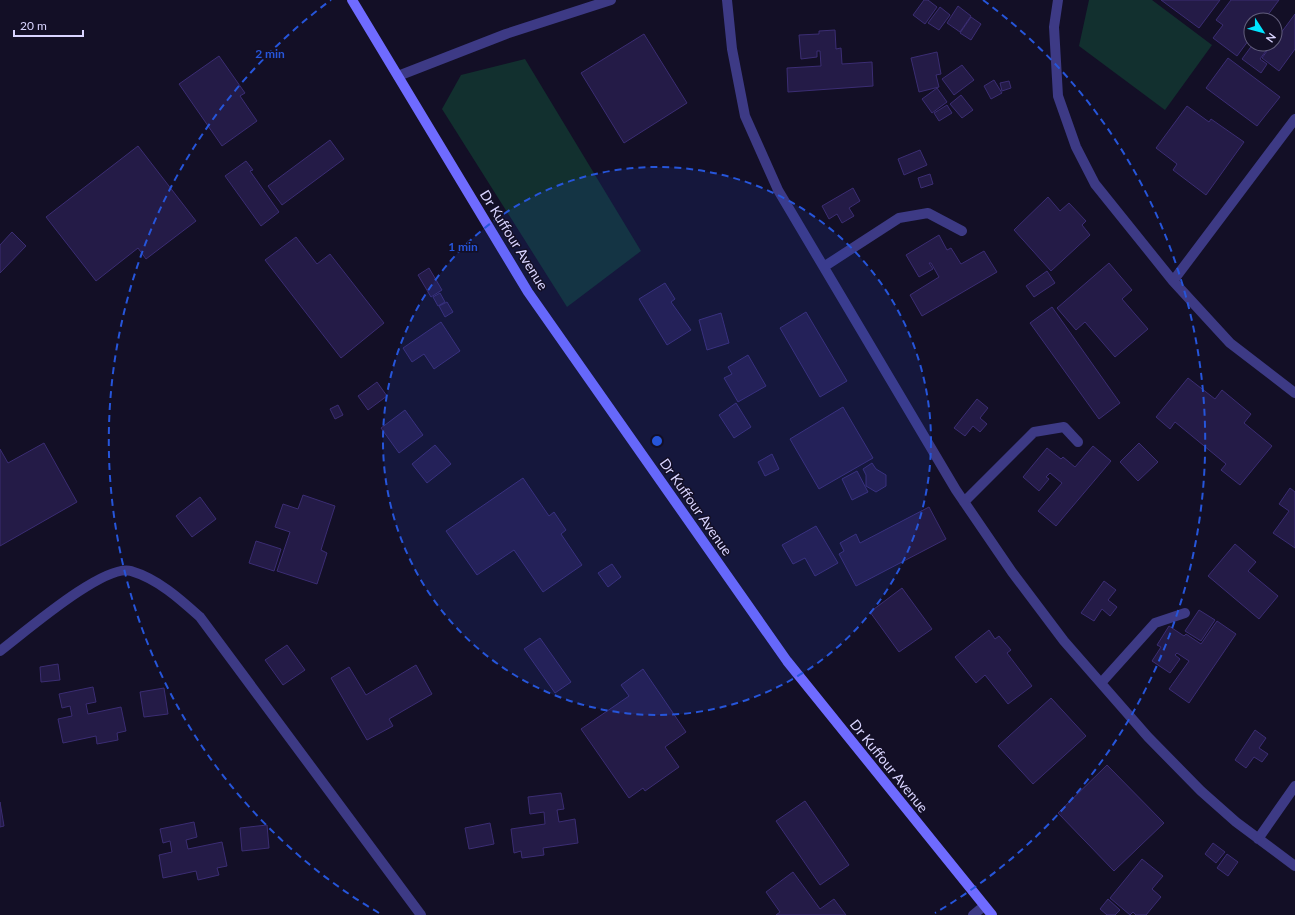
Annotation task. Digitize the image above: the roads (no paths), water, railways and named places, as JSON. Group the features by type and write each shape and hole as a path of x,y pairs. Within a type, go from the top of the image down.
{"main road":[{"name":"Dr Kuffour Avenue","path":"352,0 528,292 786,660 992,915"}],"street":[{"path":"398,76 506,34 611,0"},
{"path":"727,0 732,49 746,116 778,190 825,266 964,502 1012,572 1064,641 1148,737 1201,791 1258,839 1295,866"},
{"path":"1058,0 1054,27 1058,96 1076,147 1095,184 1174,281 1230,343 1295,393"},
{"path":"1174,281 1295,119"},
{"path":"825,266 899,218 928,213 962,231"},
{"path":"964,502 1034,432 1064,427 1078,442"},
{"path":"0,651 89,584 109,573 130,570 155,582 180,599 200,617 421,915"},
{"path":"1101,683 1154,623 1185,613"},
{"path":"1258,839 1295,786"},
{"path":"973,915 984,906"}]}
